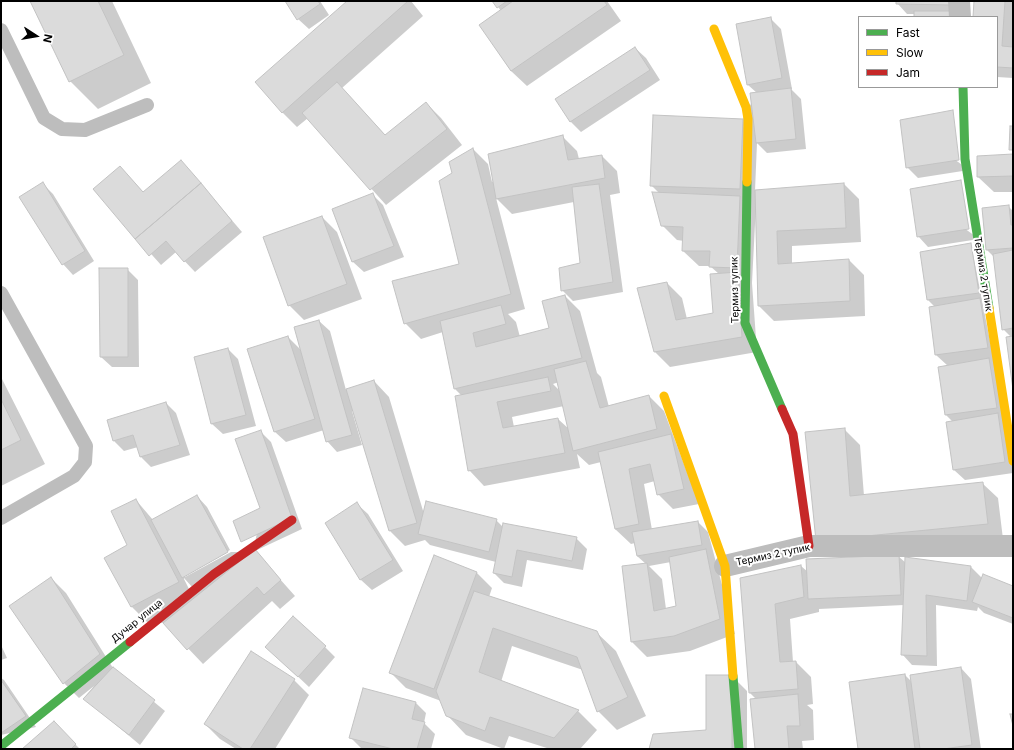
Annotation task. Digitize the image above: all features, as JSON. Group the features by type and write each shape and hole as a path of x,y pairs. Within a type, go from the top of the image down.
{"street":[{"path":"959,1 960,16"},
{"name":"Термиз тупик","path":"714,29 746,107 748,119 745,323 793,434 809,546"},
{"name":"Термиз 2 тупик","path":"963,88 965,159 1013,461"},
{"name":"Термиз 2 тупик","path":"664,396 725,566 739,749"},
{"name":"Дучар улица","path":"1,746 214,574 292,520"},
{"name":"Термиз 2 тупик","path":"725,566 809,546 1013,546"}],"lane":[{"path":"1,30 44,118 62,129 85,130 147,105"},
{"path":"1,293 86,446 85,462 74,476 1,518"}],"building":[{"path":"30,1 98,1 124,55 69,82"},
{"path":"285,1 318,1 320,4 297,20"},
{"path":"347,1 408,1 282,113 255,82"},
{"path":"492,1 507,1 497,8"},
{"path":"513,1 604,1 607,5 511,71 479,25"},
{"path":"896,1 952,1 952,5 896,4"},
{"path":"974,1 1005,1 1002,46 1013,47 1013,68 998,67 998,16 973,16"},
{"path":"914,11 952,11 951,16 914,16"},
{"path":"771,17 782,78 747,85 736,24"},
{"path":"635,47 650,70 570,122 555,99"},
{"path":"337,82 385,135 426,102 447,129 370,190 302,113"},
{"path":"791,88 796,139 756,143 750,93"},
{"path":"953,110 959,160 906,168 900,120"},
{"path":"653,115 743,119 740,189 650,186"},
{"path":"1010,126 1013,126 1013,150 1009,150"},
{"path":"563,135 568,160 602,155 605,178 496,199 488,154"},
{"path":"473,148 511,294 404,324 392,281 459,264 439,181 452,173 449,162"},
{"path":"1013,154 1013,176 977,177 977,156"},
{"path":"181,160 201,183 135,239 93,189 120,166 143,192"},
{"path":"961,180 969,229 917,237 910,189"},
{"path":"43,182 85,251 62,265 19,197"},
{"path":"201,183 232,221 184,262 166,241 149,256 135,239"},
{"path":"844,183 846,228 777,231 778,264 849,259 850,301 758,306 755,190"},
{"path":"599,184 613,282 561,291 559,268 580,263 572,187"},
{"path":"652,192 740,196 737,268 709,267 710,251 682,251 683,227 661,226"},
{"path":"373,193 394,246 352,262 332,209"},
{"path":"1009,205 1011,225 1013,225 1013,248 986,250 982,208"},
{"path":"322,216 347,284 288,306 263,237"},
{"path":"971,243 979,293 927,300 920,252"},
{"path":"1013,250 1013,328 1002,330 993,254"},
{"path":"99,268 128,268 128,357 100,357"},
{"path":"738,272 742,337 654,352 637,288 667,282 676,320 713,313 710,274"},
{"path":"565,295 582,358 454,389 440,321 501,305 506,324 473,333 476,347 549,328 542,301"},
{"path":"980,298 988,348 935,355 929,307"},
{"path":"319,320 352,435 326,442 294,327"},
{"path":"288,336 315,419 274,432 247,349"},
{"path":"1013,336 1013,390 1006,337"},
{"path":"228,348 246,415 211,424 194,357"},
{"path":"989,358 997,408 945,415 938,367"},
{"path":"586,361 600,408 649,395 657,429 573,451 554,369"},
{"path":"548,377 551,391 497,402 503,428 558,418 565,453 468,471 455,396"},
{"path":"374,380 417,523 389,531 346,389"},
{"path":"1,399 21,440 1,450"},
{"path":"166,402 180,445 140,457 133,435 113,441 107,420"},
{"path":"998,413 1005,462 953,470 946,422"},
{"path":"845,428 850,496 983,482 988,524 816,541 805,432"},
{"path":"261,430 292,518 241,542 233,521 260,508 235,439"},
{"path":"671,434 684,489 657,495 650,464 629,469 639,524 615,529 598,452"},
{"path":"197,495 228,552 182,578 151,520"},
{"path":"136,499 179,582 131,607 104,558 127,545 111,511"},
{"path":"426,501 497,519 489,552 418,534"},
{"path":"357,502 393,560 360,580 325,523"},
{"path":"698,521 702,545 637,556 632,532"},
{"path":"503,523 577,537 572,561 517,550 512,577 493,573"},
{"path":"255,549 281,580 264,595 257,587 187,650 163,623"},
{"path":"706,549 720,619 674,636 631,642 622,566 647,563 654,611 676,606 669,557"},
{"path":"434,555 477,572 434,689 389,673"},
{"path":"899,555 901,595 808,599 806,559"},
{"path":"905,557 971,566 967,601 926,595 927,656 901,655"},
{"path":"801,565 804,597 775,604 780,662 796,661 798,689 749,693 740,578"},
{"path":"983,574 1013,586 1013,618 972,602"},
{"path":"51,577 100,654 63,684 9,606"},
{"path":"474,591 597,631 628,697 597,712 577,657 493,628 479,672 579,710 554,738 490,717 485,731 446,716 436,691"},
{"path":"293,616 326,646 298,677 265,647"},
{"path":"251,651 295,679 250,749 243,749 204,724"},
{"path":"113,667 155,700 129,735 83,699"},
{"path":"961,667 972,745 943,749 920,749 910,675"},
{"path":"905,674 915,749 858,749 849,682"},
{"path":"706,675 732,675 732,749 649,749 653,734 706,730"},
{"path":"1,680 26,716 1,733"},
{"path":"363,688 416,702 412,719 425,722 417,749 393,749 349,738"},
{"path":"798,694 800,726 787,726 789,749 755,749 750,699"},
{"path":"1010,714 1013,714 1013,726"},
{"path":"54,721 76,744 71,749 22,749"}],"traffic: fast":[{"path":"963,88 965,159 989,308"},
{"path":"747,182 745,323 782,409"},
{"path":"1,746 130,642"},
{"path":"733,676 739,749"}],"traffic: slow":[{"path":"714,29 746,107 748,119 747,182"},
{"path":"989,308 1013,461"},
{"path":"664,396 725,566 733,676"}],"traffic: jam":[{"path":"782,409 793,434 809,546"},
{"path":"130,642 214,574 292,520"}]}
